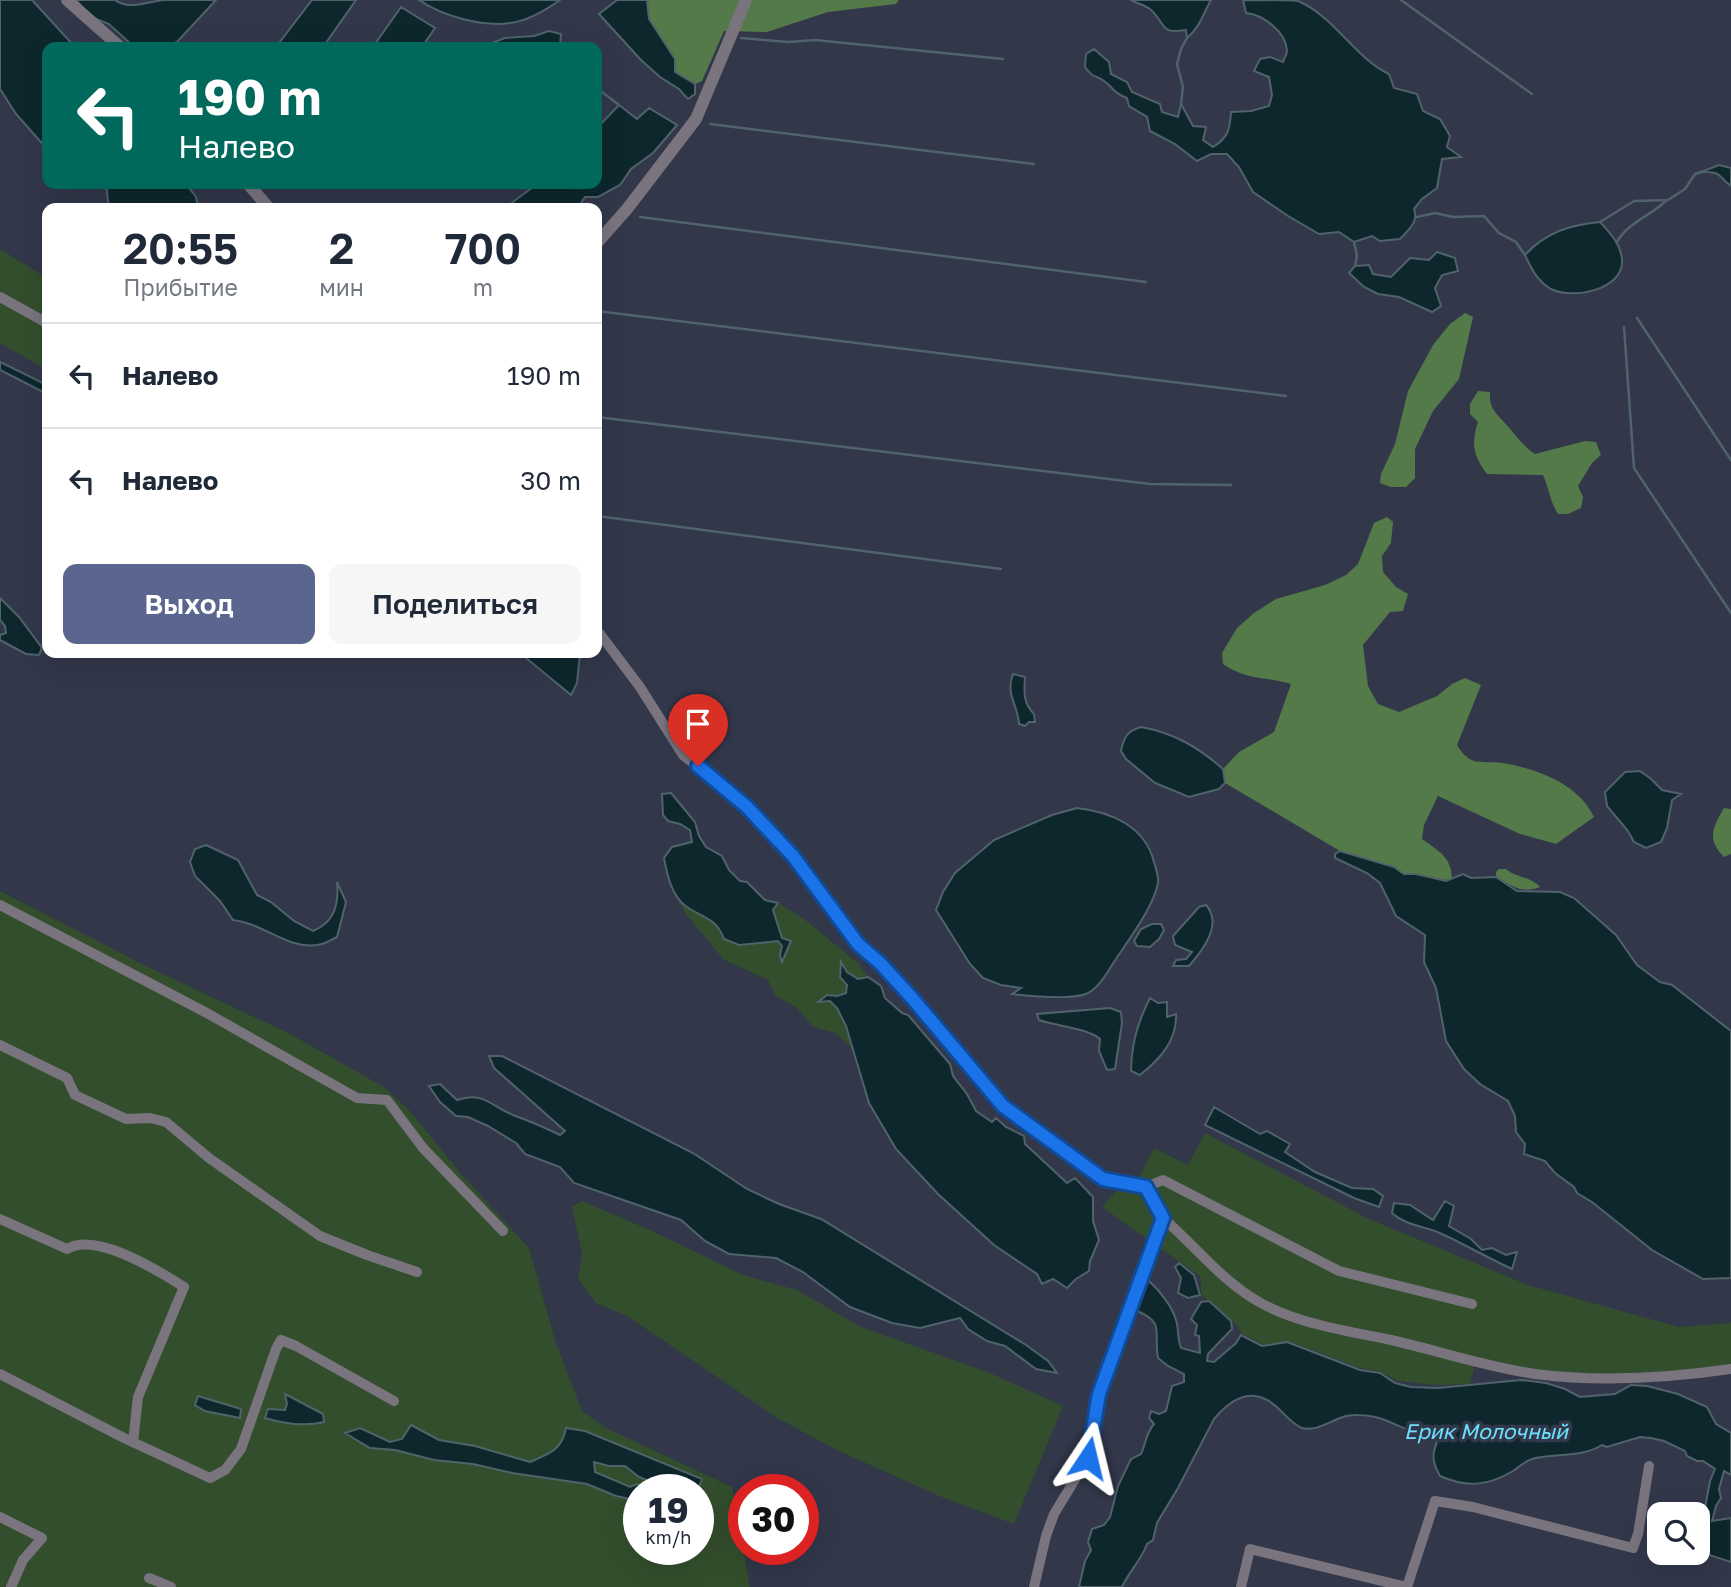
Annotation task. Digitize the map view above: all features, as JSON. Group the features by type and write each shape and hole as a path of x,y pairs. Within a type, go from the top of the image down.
{"street":[{"path":"67,0 114,42"},
{"path":"602,237 696,119 746,0"},
{"path":"252,189 264,203"},
{"path":"0,297 42,320"},
{"path":"602,637 640,687 683,755 747,807 793,856 858,944 881,964 912,998 1003,1106 1103,1179 1146,1187 1163,1180 1339,1272 1472,1304"},
{"path":"0,905 205,1012 357,1098 387,1100 423,1148 503,1231"},
{"path":"0,1045 67,1078 75,1095 125,1119 150,1118 166,1122 209,1158 320,1236 416,1272"},
{"path":"1146,1187 1163,1218 1225,1276 1256,1300 1278,1311 1534,1373 1586,1377 1697,1374 1731,1369"},
{"path":"1034,1587 1054,1514 1088,1458 1099,1394 1163,1218"},
{"path":"0,1219 67,1249 75,1244 100,1246 146,1264 184,1287 138,1397 133,1442"},
{"path":"0,1374 210,1478 225,1470 241,1449 281,1340 394,1402"},
{"path":"1241,1587 1250,1549 1406,1587 1435,1501 1473,1507 1633,1548 1638,1534 1648,1466"},
{"path":"0,1517 42,1538 23,1560 11,1587"},
{"path":"149,1578 171,1587"}],"green space":[{"path":"647,0 899,0 896,4 828,12 767,32 724,31 702,81 695,84 675,73 648,19"},
{"path":"0,249 42,275 42,367 0,343"},
{"path":"1465,313 1473,317 1459,379 1433,411 1415,449 1415,478 1406,487 1391,487 1380,483 1381,474 1395,444 1408,391 1433,345 1450,324"},
{"path":"1478,391 1490,392 1491,404 1496,413 1535,454 1585,441 1596,442 1601,455 1592,463 1578,486 1583,497 1581,508 1568,514 1558,514 1543,475 1487,474 1475,449 1474,436 1478,422 1470,414 1470,404"},
{"path":"1387,517 1393,522 1391,543 1382,556 1383,572 1396,587 1408,594 1403,611 1390,612 1363,645 1368,686 1378,704 1399,712 1437,696 1465,678 1481,685 1457,745 1462,752 1472,760 1516,766 1556,780 1578,795 1594,817 1556,844 1520,834 1438,796 1424,825 1422,839 1447,861 1452,881 1404,874 1393,867 1340,851 1225,783 1223,769 1239,752 1274,732 1291,684 1249,676 1223,664 1222,653 1237,628 1276,599 1325,585 1346,575 1358,564 1374,523"},
{"path":"1724,808 1731,809 1731,854 1724,857 1718,851 1713,833"},
{"path":"1499,869 1506,869 1540,887 1527,890 1512,886 1496,876"},
{"path":"0,891 146,966 290,1034 384,1087 408,1109 463,1176 529,1248 556,1343 582,1411 606,1428 704,1474 623,1474 623,1565 714,1565 714,1479 728,1485 728,1565 746,1565 750,1587 0,1587"},
{"path":"675,895 686,907 704,915 739,945 778,941 782,946 780,955 790,942 782,936 776,924 773,910 778,903 804,919 858,963 868,977 858,979 846,972 842,964 846,993 827,995 820,1002 830,1001 837,1008 854,1050 835,1033 813,1027 797,1008 775,995 768,980 723,959 686,914"},
{"path":"1205,1133 1369,1219 1528,1285 1679,1327 1731,1323 1731,1368 1572,1376 1476,1361 1470,1384 1435,1385 1397,1381 1379,1371 1360,1368 1291,1342 1262,1344 1241,1333 1238,1326 1202,1295 1200,1276 1102,1207 1117,1190 1132,1191 1154,1148 1188,1165"},
{"path":"582,1201 743,1275 797,1290 861,1327 990,1373 1063,1406 1014,1524 939,1496 837,1450 779,1419 627,1316 596,1303 578,1279 582,1253 572,1207"}],"water":[{"path":"0,0 32,0 70,42 42,42 42,143 16,114 0,89"},
{"path":"76,0 115,0 132,5 165,0 216,0 177,42 129,42 109,24 91,17"},
{"path":"312,0 356,0 327,42 280,42"},
{"path":"419,0 560,0 530,17 499,24 463,19 439,11"},
{"path":"617,0 647,0 649,19 675,59 675,72 695,84 695,94 688,99 679,89 660,77 599,14"},
{"path":"1131,0 1211,0 1198,25 1187,38 1186,30 1167,29 1149,8"},
{"path":"1243,0 1298,1 1311,8 1334,26 1366,58 1389,74 1394,88 1417,94 1423,111 1440,119 1450,136 1447,147 1461,157 1442,159 1437,188 1414,209 1414,222 1400,239 1380,241 1372,236 1354,242 1339,232 1319,234 1253,192 1239,167 1227,154 1211,154 1197,161 1175,144 1150,131 1147,117 1129,106 1127,98 1092,75 1085,67 1086,54 1094,49 1109,62 1111,74 1127,82 1132,92 1160,104 1162,112 1178,117 1181,104 1193,126 1206,127 1203,140 1213,147 1227,132 1231,112 1251,111 1269,106 1272,95 1269,77 1254,71 1260,59 1270,57 1283,62 1287,52 1283,37 1278,31 1259,17 1246,13"},
{"path":"401,7 435,28 425,42 376,42"},
{"path":"549,31 561,34 560,42 494,42 505,38 534,36"},
{"path":"619,105 637,119 649,108 677,125 653,153 631,169 620,185 598,197 585,197 581,203 512,203 530,189 602,189 602,123"},
{"path":"1719,165 1731,168 1731,186 1717,174 1701,172"},
{"path":"190,189 197,203 109,203 107,190"},
{"path":"1600,222 1620,249 1622,260 1615,279 1583,293 1560,292 1542,282 1525,255 1541,241 1559,231"},
{"path":"1437,252 1455,258 1458,271 1442,275 1435,288 1441,306 1432,312 1399,297 1378,294 1364,287 1349,273 1355,266 1369,265 1373,274 1391,277 1410,258 1429,260"},
{"path":"0,362 42,383 42,391 0,370"},
{"path":"0,598 19,617 42,648 39,655 26,654 0,640 0,635 6,633 0,620"},
{"path":"526,658 580,658 577,683 571,695"},
{"path":"1013,674 1025,677 1026,701 1034,714 1035,722 1029,722 1025,726 1019,724 1011,694"},
{"path":"1141,727 1175,737 1204,754 1223,769 1225,783 1219,789 1189,797 1155,783 1126,759 1121,751 1127,735"},
{"path":"1640,771 1662,790 1681,794 1672,800 1667,828 1661,842 1646,848 1634,842 1607,806 1605,792 1625,772"},
{"path":"671,793 695,822 706,847 722,856 729,870 740,881 747,882 765,900 778,903 773,910 782,938 791,941 782,962 782,946 778,941 739,945 724,939 714,923 687,907 674,892 664,858 672,847 692,842 690,830 668,821 663,815 662,794"},
{"path":"1077,808 1114,817 1135,830 1150,850 1157,873 1156,892 1136,929 1105,976 1091,991 1079,996 1060,997 1012,994 1021,988 1001,985 983,978 970,964 936,910 955,873 994,840 1052,815"},
{"path":"206,845 238,860 257,895 313,931 326,923 334,911 337,882 346,902 337,937 322,944 306,945 233,920 220,901 195,876 190,862 195,849"},
{"path":"1340,851 1394,867 1404,874 1446,881 1463,874 1471,878 1496,877 1517,891 1560,892 1574,898 1616,935 1637,965 1660,982 1672,985 1731,1031 1731,1278 1703,1279 1652,1250 1577,1193 1574,1187 1555,1173 1545,1161 1524,1154 1525,1144 1516,1132 1515,1116 1508,1101 1480,1084 1464,1069 1446,1041 1436,988 1424,962 1425,935 1396,916 1380,883 1367,873 1335,858 1335,854"},
{"path":"1206,905 1211,912 1212,928 1205,945 1189,966 1173,966 1176,960 1186,959 1192,952 1175,945 1173,936 1199,907"},
{"path":"1152,924 1161,924 1164,930 1159,939 1150,947 1137,946 1134,941 1141,929"},
{"path":"841,962 847,972 858,979 868,977 881,986 885,998 908,1015 950,1064 953,1076 976,1111 992,1122 996,1118 1006,1127 1024,1136 1025,1144 1067,1183 1075,1178 1093,1197 1093,1221 1099,1240 1090,1261 1089,1271 1067,1288 1053,1279 1042,1284 1037,1274 994,1245 938,1194 896,1149 869,1103 846,1026 837,1008 830,1001 818,1002 827,995 846,993 847,985 840,977"},
{"path":"1150,998 1158,1003 1167,1002 1167,1017 1176,1014 1176,1024 1166,1049 1140,1075 1131,1071 1132,1052 1139,1024"},
{"path":"1110,1008 1121,1012 1122,1023 1115,1069 1107,1070 1099,1051 1100,1039 1095,1035 1039,1020 1037,1014"},
{"path":"489,1056 502,1056 693,1153 747,1189 821,1219 1026,1345 1048,1361 1057,1373 1036,1369 1005,1346 987,1341 968,1329 960,1318 920,1328 892,1323 850,1307 803,1272 776,1258 729,1254 705,1241 681,1220 574,1183 560,1167 525,1154 516,1143 488,1126 468,1117 456,1116 440,1102 429,1086 440,1084 457,1100 480,1098 560,1135 565,1131 494,1068"},
{"path":"1214,1107 1260,1134 1267,1131 1290,1144 1285,1152 1315,1172 1352,1188 1373,1189 1383,1196 1379,1207 1354,1198 1205,1125"},
{"path":"1445,1201 1454,1206 1449,1226 1471,1239 1482,1250 1492,1248 1506,1255 1517,1252 1512,1269 1442,1234 1403,1221 1392,1213 1394,1203 1410,1205 1433,1220"},
{"path":"1179,1263 1194,1275 1200,1295 1188,1298 1178,1293 1181,1278 1175,1267"},
{"name":"Ерик Молочный","path":"1149,1281 1165,1299 1174,1315 1181,1348 1200,1353 1199,1336 1195,1335 1197,1325 1191,1319 1201,1302 1209,1301 1231,1321 1232,1329 1208,1354 1207,1361 1214,1362 1236,1343 1241,1335 1262,1346 1287,1342 1360,1370 1380,1373 1395,1383 1411,1387 1438,1388 1521,1380 1546,1383 1580,1397 1615,1394 1631,1385 1678,1394 1707,1407 1716,1424 1731,1433 1731,1475 1724,1471 1719,1489 1721,1498 1712,1521 1731,1518 1731,1562 1710,1555 1710,1502 1706,1502 1715,1469 1664,1441 1640,1437 1607,1447 1602,1445 1577,1454 1541,1457 1524,1463 1495,1480 1468,1484 1440,1476 1434,1461 1439,1437 1435,1435 1415,1433 1382,1419 1363,1415 1347,1416 1318,1427 1302,1428 1272,1403 1263,1398 1246,1396 1230,1404 1214,1419 1157,1523 1153,1540 1147,1544 1122,1587 1079,1587 1085,1561 1091,1550 1088,1542 1092,1529 1104,1525 1110,1517 1118,1486 1131,1459 1141,1454 1154,1424 1149,1418 1151,1411 1159,1414 1166,1411 1172,1386 1184,1382 1184,1374 1158,1358 1155,1324 1137,1311 1139,1297"},
{"path":"285,1394 323,1414 324,1422 294,1424 265,1418 268,1409 285,1410"},
{"path":"198,1396 241,1409 240,1418 205,1411 195,1405"},
{"path":"411,1425 439,1440 475,1446 530,1462 549,1454 558,1446 566,1428 585,1431 690,1474 635,1474 625,1466 594,1462 595,1472 623,1484 623,1498 587,1484 434,1460 395,1450 370,1448 345,1433 360,1428 390,1442 402,1439"}],"waterway":[{"path":"1401,0 1532,94"},
{"path":"741,38 788,42 815,40 1003,59"},
{"path":"1181,104 1183,87 1177,64 1187,38"},
{"path":"602,92 619,105"},
{"path":"710,124 1034,164"},
{"path":"1600,222 1634,201 1668,200 1685,189 1695,174 1701,172"},
{"path":"1617,242 1633,224 1667,200"},
{"path":"1417,217 1435,213 1453,217 1484,216 1499,233 1516,242 1525,255"},
{"path":"640,217 1146,282"},
{"path":"1354,242 1357,256 1355,266"},
{"path":"602,312 1286,396"},
{"path":"1637,318 1731,460"},
{"path":"1624,327 1634,468 1731,613"},
{"path":"602,418 1150,484 1231,485"},
{"path":"602,517 1001,569"}],"route":[{"path":"698,766 747,807 793,856 858,944 881,964 912,998 1003,1106 1103,1179 1146,1187 1163,1218 1099,1394 1088,1458"}]}
